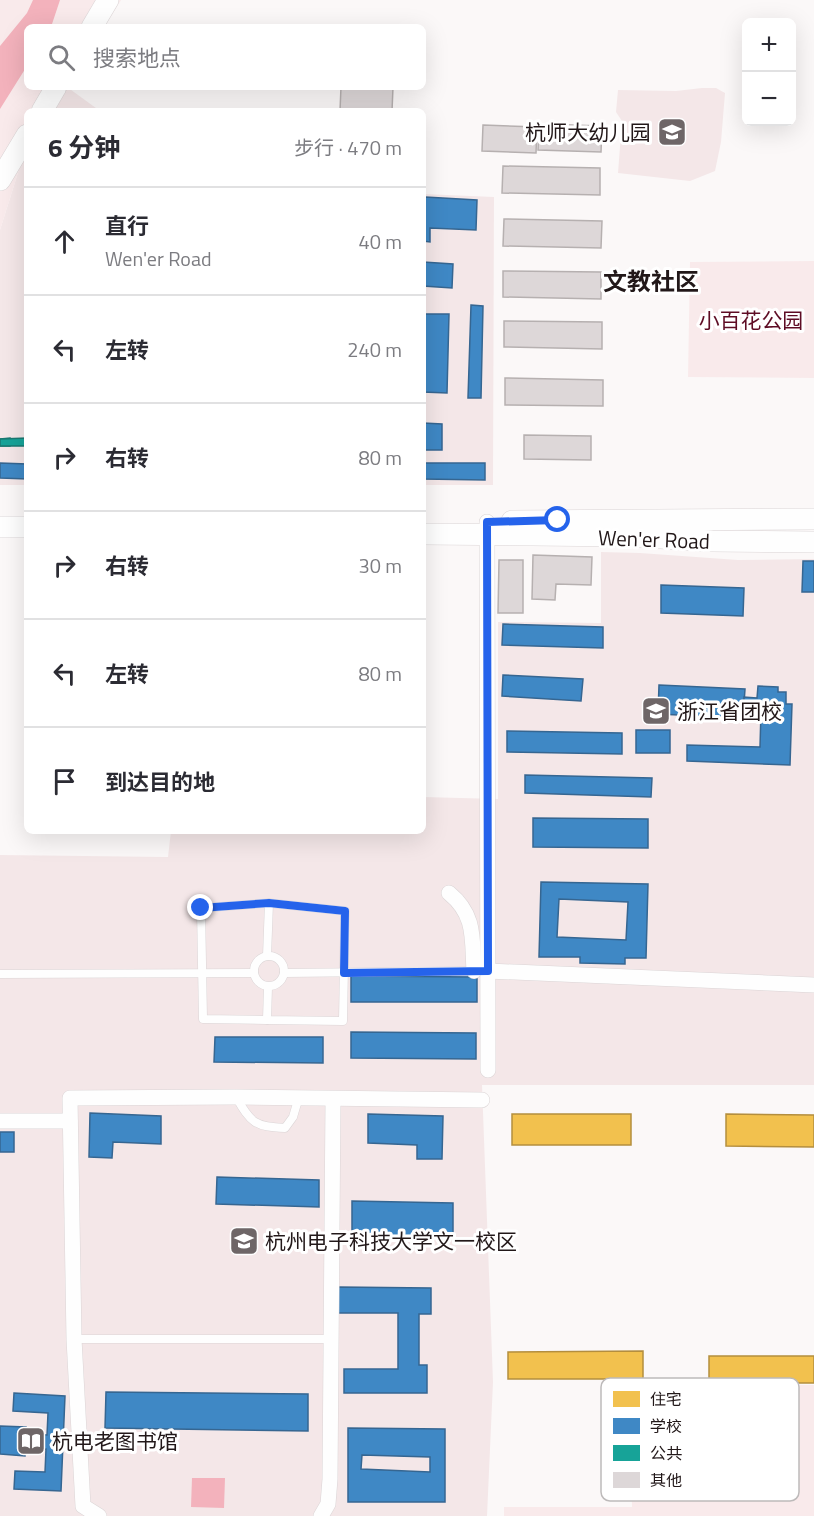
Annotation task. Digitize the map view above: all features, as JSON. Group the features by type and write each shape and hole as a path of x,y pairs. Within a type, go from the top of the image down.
{"main road":[{"path":"94,24 108,0"},
{"path":"44,108 54,90"},
{"path":"0,180 24,140"},
{"path":"0,516 24,516"},
{"name":"Wen'er Road","path":"426,534 487,528 814,519"},
{"name":"Wen'er Road","path":"426,521 487,528 712,541 814,542"},
{"path":"0,527 24,527"}],"street":[{"path":"487,528 481,971 488,1070"},
{"path":"449,893 464,908 470,920 481,971"},
{"path":"481,971 814,985"},
{"path":"99,1516 83,1506 74,1339 70,1098 236,1097 297,1100 482,1100"},
{"path":"321,1516 328,1504 330,1479 333,1100"},
{"path":"0,1121 70,1121"}],"lane":[{"path":"267,956 269,903"},
{"path":"269,903 345,911 343,1021 202,1019 201,908 269,903"},
{"path":"267,956 280,960 285,973 277,985 268,987 259,983 254,974 258,960 267,956"},
{"path":"285,973 481,971"},
{"path":"0,974 254,974"},
{"path":"267,1020 268,987"},
{"path":"236,1097 248,1117 264,1127 285,1128 293,1116 297,1100"},
{"path":"74,1339 331,1339"}],"shaded area":[{"path":"33,0 60,0 52,24 24,24 24,71 0,109 0,46 27,13"},
{"name":"杭师大幼儿园","path":"716,88 725,93 721,142 715,171 690,181 618,173 622,121 616,112 618,90 676,91"},
{"path":"62,90 71,90 96,108 50,108"},
{"path":"24,154 24,485 0,485 0,230"},
{"path":"426,194 494,197 493,485 426,485"},
{"path":"601,552 738,560 814,559 814,1085 482,1085 493,1382 487,1516 0,1516 0,855 168,857 171,834 426,834 426,797 498,799 498,622 601,623"},
{"path":"192,1478 225,1478 224,1508 191,1507"}],"green space":[{"path":"0,0 121,0 106,24 24,24 24,90 62,90 50,108 24,108 24,154 0,230"},
{"name":"小百花公园","path":"814,261 814,378 688,377 690,262"},
{"path":"799,1385 814,1385 814,1516 504,1516 504,1507 632,1507 632,1501 799,1501"}],"building: 住宅":[{"path":"512,1114 631,1114 631,1145 512,1145"},
{"path":"726,1114 814,1115 814,1147 726,1146"},
{"path":"643,1351 643,1378 508,1379 508,1352"},
{"path":"709,1356 814,1356 814,1383 799,1383 799,1378 709,1378"}],"building: 学校":[{"path":"426,197 477,200 476,230 430,228 430,242 426,241"},
{"path":"426,262 453,264 452,288 426,286"},
{"path":"471,305 483,306 481,398 468,398"},
{"path":"426,314 449,314 447,393 426,392"},
{"path":"426,423 442,424 442,450 426,450"},
{"path":"0,463 24,464 24,479 0,478"},
{"path":"426,463 485,463 485,480 426,479"},
{"path":"803,561 814,561 814,592 802,592"},
{"path":"661,585 744,588 743,616 661,613"},
{"path":"503,624 603,627 603,648 502,645"},
{"path":"503,675 583,679 581,701 502,696"},
{"path":"659,685 745,689 743,718 658,714"},
{"path":"758,686 778,687 778,692 786,692 786,704 792,704 790,765 687,761 687,745 760,747 761,711 744,710 744,697 757,698"},
{"path":"636,730 670,730 670,753 636,753"},
{"path":"507,731 622,733 622,754 507,752"},
{"path":"525,775 652,778 651,797 525,793"},
{"path":"533,818 648,819 648,848 533,847"},
{"path":"541,882 648,884 646,958 625,958 625,964 580,963 580,957 539,957","holes":["559,899 628,902 626,940 557,937"]},
{"path":"351,976 477,977 477,1002 351,1002"},
{"path":"351,1032 476,1033 476,1059 351,1058"},
{"path":"215,1037 323,1037 323,1063 214,1062"},
{"path":"90,1113 161,1116 161,1144 113,1142 112,1158 89,1157"},
{"path":"368,1114 443,1116 442,1159 417,1159 417,1145 368,1143"},
{"path":"0,1132 14,1132 14,1152 0,1152"},
{"path":"217,1177 319,1180 319,1207 216,1204"},
{"path":"352,1201 453,1203 453,1237 352,1235"},
{"path":"338,1287 431,1288 431,1314 419,1314 419,1365 427,1365 427,1393 344,1393 344,1369 398,1369 398,1313 338,1313"},
{"path":"106,1392 308,1394 308,1431 105,1428"},
{"name":"杭电老图书馆","path":"14,1393 65,1396 61,1491 14,1489 15,1471 45,1472 46,1449 25,1448 25,1456 0,1454 0,1426 26,1427 25,1434 47,1435 48,1413 13,1411"},
{"path":"348,1428 445,1429 445,1502 348,1502","holes":["362,1455 430,1457 430,1472 361,1469"]}],"building: 公共":[{"path":"10,438 10,446 0,446 0,439"},
{"path":"24,438 24,446 0,446 0,439"}],"building: 其他":[{"path":"341,90 393,90 392,108 340,108"},
{"path":"539,124 602,126 601,152 538,150"},
{"path":"483,125 537,127 536,153 482,151"},
{"path":"503,166 600,168 600,195 502,193"},
{"path":"504,219 602,221 601,248 503,246"},
{"path":"503,271 601,272 601,299 503,297"},
{"path":"504,321 602,322 602,349 504,347"},
{"path":"505,378 603,380 603,406 505,405"},
{"path":"524,435 591,436 591,460 524,459"},
{"path":"533,555 592,557 591,585 556,584 555,600 532,599"},
{"path":"499,560 523,560 523,613 498,613"}],"place":[{"name":"杭师大幼儿园","path":"672,132"},
{"name":"浙江省团校","path":"656,711"},
{"name":"杭州电子科技大学文一校区","path":"244,1241"},
{"name":"杭电老图书馆","path":"31,1441"}],"district":[{"name":"文教社区","path":"651,281"}],"route":[{"path":"201,908 269,903 345,911 344,973 488,971 487,522 558,520"}]}
